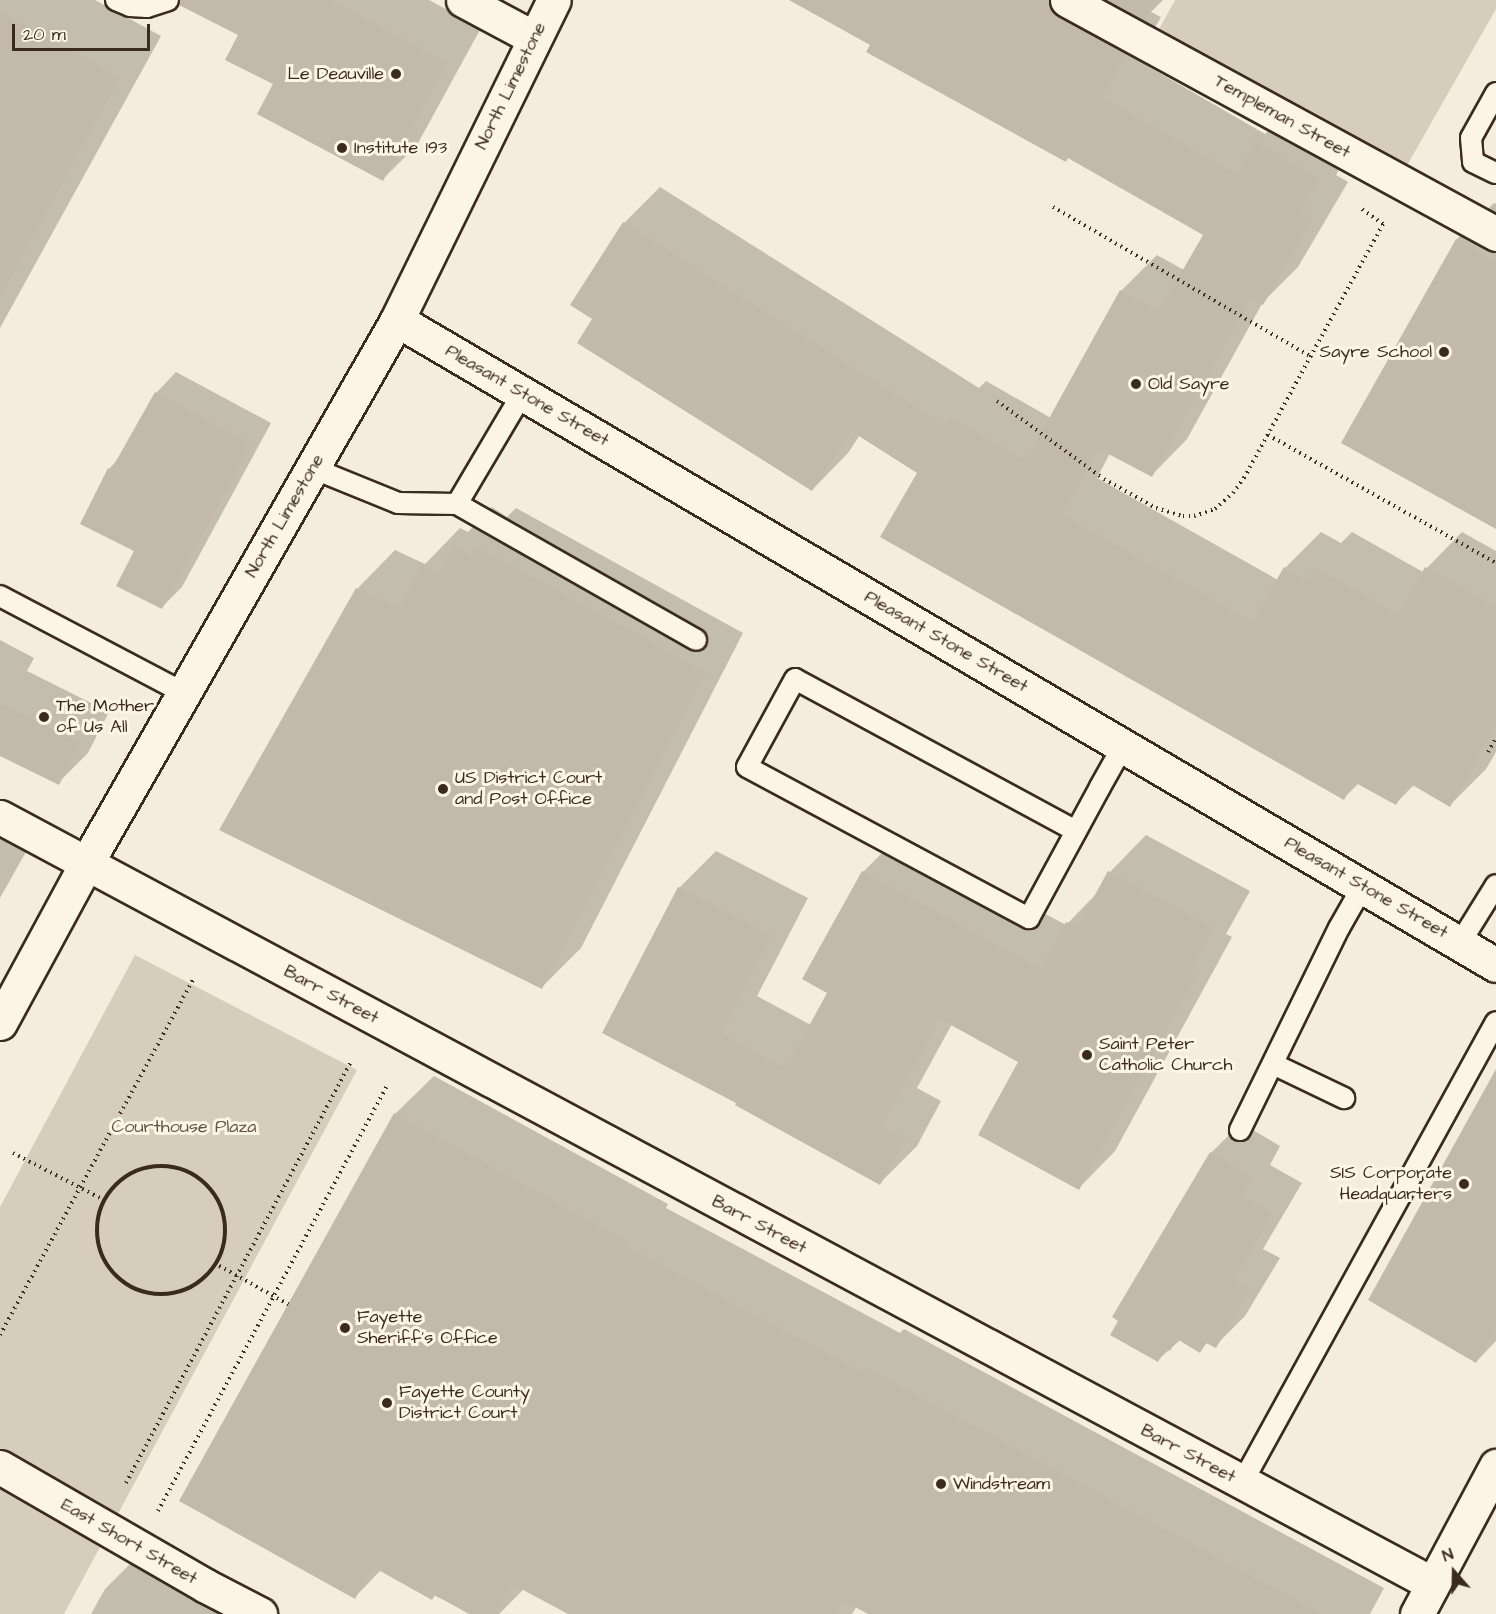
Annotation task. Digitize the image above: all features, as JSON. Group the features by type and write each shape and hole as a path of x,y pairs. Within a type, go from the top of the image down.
{"street":[{"path":"463,0 534,38"},
{"name":"North Limestone","path":"0,1023 86,864 397,320 554,0"},
{"name":"Templeman Street","path":"1067,0 1496,234"},
{"name":"Pleasant Stone Street","path":"397,320 1496,965"},
{"name":"Barr Street","path":"0,817 1433,1584"},
{"path":"1417,1614 1496,1466"},
{"name":"East Short Street","path":"0,1467 206,1586 260,1614"}],"lane":[{"path":"116,0 130,6 147,7 168,0"},
{"path":"1496,93 1471,138 1473,162 1496,173"},
{"path":"457,504 522,393"},
{"path":"312,468 398,503 457,504 696,640"},
{"path":"0,596 184,693"},
{"path":"1076,831 795,679 747,767 1029,918 1123,746"},
{"path":"1460,943 1496,885"},
{"path":"1240,1130 1339,928 1363,886"},
{"path":"1242,1483 1496,1022"},
{"path":"1273,1064 1344,1098"}],"path":[{"path":"997,400 1104,479 1156,508 1183,516 1205,513 1225,502 1244,478 1383,224 1367,216 1355,200"},
{"path":"1053,207 1310,356"},
{"path":"1268,435 1496,563"},
{"path":"1488,752 1496,738"},
{"path":"0,1335 194,978"},
{"path":"126,1483 350,1063"},
{"path":"155,1517 388,1084"},
{"path":"13,1153 104,1200"},
{"path":"157,1166 179,1168 198,1177 214,1193 223,1213 225,1234 220,1254 214,1263 209,1272 194,1285 174,1292 154,1293 134,1288 117,1277 104,1260 97,1241 97,1220 104,1200 117,1183 135,1171 146,1168 157,1166"},
{"path":"214,1263 288,1304"}],"green space":[{"path":"1175,0 1496,0 1496,9 1405,169 1158,31"},
{"name":"Courthouse Plaza","path":"135,955 357,1070 64,1614 0,1614 0,1207"}],"building":[{"path":"180,0 331,0 447,63 383,181 257,114 273,84 225,60 238,35 179,5"},
{"path":"789,0 1048,0 1051,9 1058,16 1126,54 1102,97 1237,174 1255,141 1319,179 1300,212 1313,218 1263,305 1251,298 1152,477 1099,449 1062,514 1252,622 1284,567 1307,581 1315,567 1398,614 1425,567 1496,607 1496,726 1450,807 1409,783 1396,805 1354,782 1344,800 880,537 917,473 851,431 812,491 577,343 592,319 570,305 623,222 944,425 949,417 1026,460 1120,290 1159,311 1203,235 1068,158 1066,162 866,52 870,45"},
{"path":"1106,0 1156,0 1144,21"},
{"path":"0,12 120,77 0,297"},
{"name":"Sayre School","path":"1456,239 1496,261 1496,529 1341,443"},
{"path":"155,392 251,444 162,609 116,586 134,551 80,524 108,468 111,470"},
{"name":"US District Court and Post Office","path":"453,544 471,556 476,546 706,672 542,989 219,830 356,588 400,608 420,566 438,574"},
{"path":"0,703 80,743 59,785 0,756"},
{"path":"862,871 1041,969 1066,922 1077,928 1108,871 1214,928 1190,971 1197,974 1079,1190 978,1135 1018,1062 940,1019 882,1126 906,1139 880,1185 735,1105 736,1103 602,1033 678,887 772,935 721,1033 786,1068 827,993 802,979"},
{"name":"SIS Corporate Headquarters","path":"1496,1069 1496,1328 1476,1363 1368,1300"},
{"path":"394,1113 630,1243 628,1247 862,1372 865,1367 1322,1614 868,1614 844,1601 836,1614 568,1614 512,1584 496,1614 469,1614 435,1595 432,1600 373,1567 355,1599 179,1501"},
{"path":"1210,1152 1252,1177 1242,1195 1273,1213 1234,1279 1251,1289 1216,1348 1206,1343 1200,1353 1177,1339 1170,1351 1166,1349 1158,1362 1110,1335 1118,1321 1112,1317"}],"place":[{"name":"Le Deauville","path":"396,74"},
{"name":"Institute 193","path":"342,148"},
{"name":"Sayre School","path":"1444,352"},
{"name":"Old Sayre","path":"1136,384"},
{"name":"The Mother of Us All","path":"44,717"},
{"name":"US District Court and Post Office","path":"443,789"},
{"name":"Saint Peter Catholic Church","path":"1087,1055"},
{"name":"SIS Corporate Headquarters","path":"1464,1184"},
{"name":"Fayette Sheriff's Office","path":"345,1328"},
{"name":"Fayette County District Court","path":"387,1403"},
{"name":"Windstream","path":"941,1484"}]}
